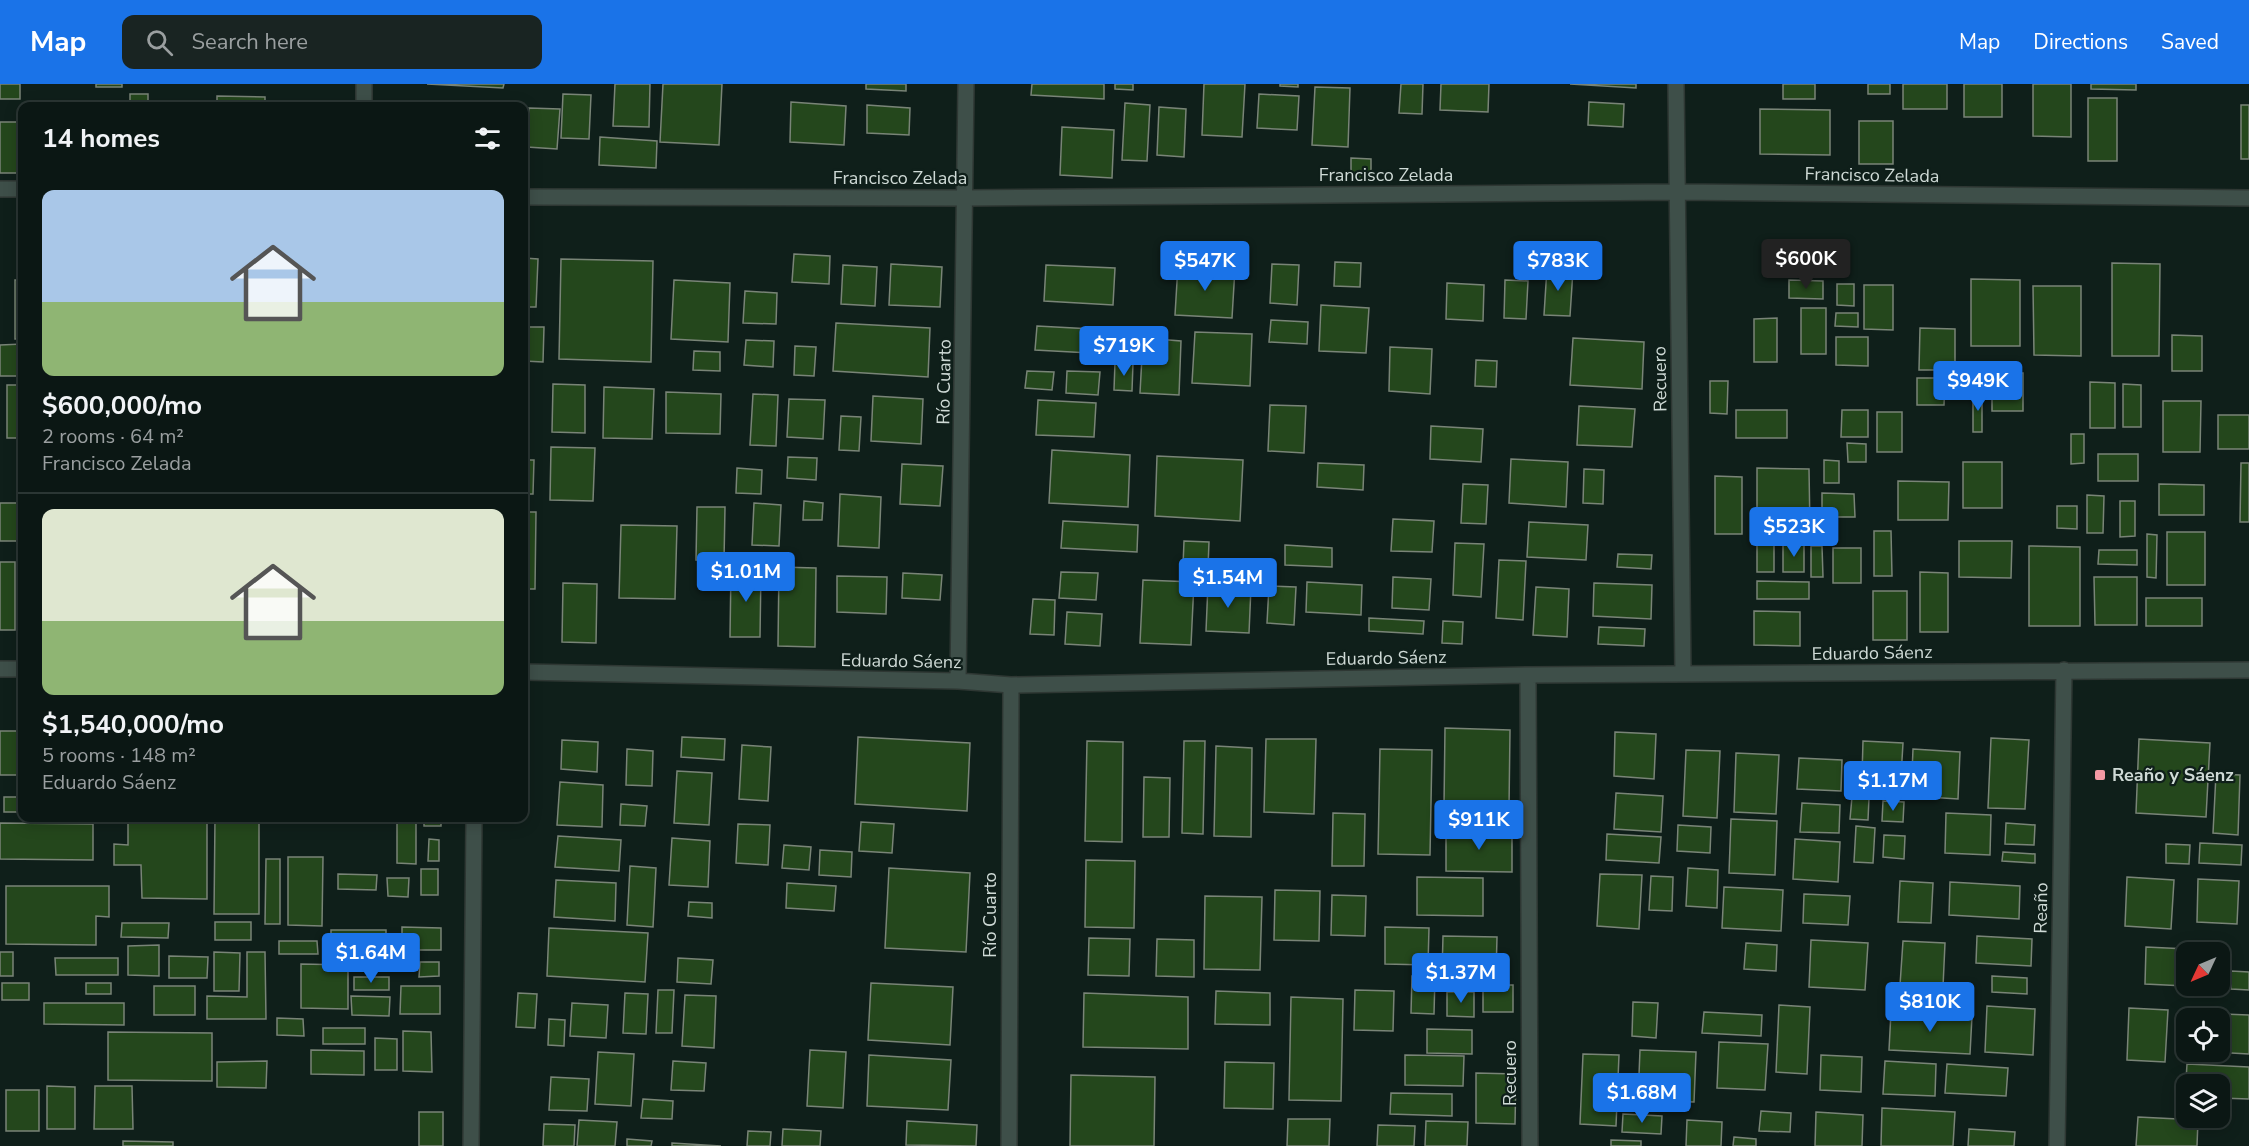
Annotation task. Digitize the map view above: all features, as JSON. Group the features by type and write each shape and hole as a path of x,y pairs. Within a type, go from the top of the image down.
{"street":[{"path":"364,84 364,102"},
{"name":"Río Cuarto","path":"958,681 966,84"},
{"name":"Recuero","path":"1676,84 1683,674"},
{"path":"0,189 18,189"},
{"name":"Francisco Zelada","path":"528,197 966,198 1678,192 2249,198"},
{"path":"0,669 18,669"},
{"name":"Eduardo Sáenz","path":"528,672 958,681 1011,685 1528,675 2249,669"},
{"name":"Reaño","path":"2058,1146 2064,670"},
{"name":"Recuero","path":"1528,675 1530,1146"},
{"name":"Río Cuarto","path":"1009,1146 1011,685"},
{"path":"471,1146 474,822"}],"building":[{"path":"0,84 20,84 20,99 0,99"},
{"path":"96,84 122,84 122,87 96,87"},
{"path":"427,84 504,84 503,88"},
{"path":"615,84 650,84 649,127 613,126"},
{"path":"663,84 722,84 719,145 660,142"},
{"path":"866,84 906,84 906,91 866,89"},
{"path":"1032,84 1104,84 1104,99 1031,95"},
{"path":"1115,84 1133,84 1133,90 1115,89"},
{"path":"1204,84 1245,84 1242,137 1202,135"},
{"path":"1280,84 1298,84 1298,87 1280,86"},
{"path":"1401,84 1423,84 1422,114 1399,113"},
{"path":"1441,84 1489,84 1488,112 1440,110"},
{"path":"1570,84 1636,84 1636,88"},
{"path":"1783,84 1815,84 1815,99 1783,99"},
{"path":"1868,84 1890,84 1890,94 1868,94"},
{"path":"1903,84 1947,84 1947,109 1903,109"},
{"path":"1964,84 2002,84 2002,117 1964,117"},
{"path":"2033,84 2071,84 2071,137 2033,136"},
{"path":"2091,84 2136,84 2136,90 2091,89"},
{"path":"1315,87 1350,88 1348,147 1312,145"},
{"path":"130,94 148,94 148,102 130,102"},
{"path":"563,94 591,95 589,139 561,138"},
{"path":"1259,94 1299,96 1297,130 1257,128"},
{"path":"217,96 265,97 265,102 217,102"},
{"path":"2088,98 2117,98 2117,161 2088,161"},
{"path":"791,102 846,106 844,145 790,142"},
{"path":"1589,102 1624,104 1623,127 1588,125"},
{"path":"1125,103 1150,105 1147,161 1122,160"},
{"path":"867,105 910,108 909,135 867,133"},
{"path":"2241,105 2249,105 2249,159 2241,159"},
{"path":"1159,107 1186,109 1184,157 1157,155"},
{"path":"529,108 560,109 557,149 528,147"},
{"path":"1760,109 1830,110 1830,155 1760,154"},
{"path":"1859,121 1893,121 1893,164 1859,164"},
{"path":"0,122 18,122 18,173 0,173"},
{"path":"1062,127 1114,130 1112,178 1060,175"},
{"path":"600,137 657,141 656,168 599,165"},
{"path":"1351,158 1371,159 1371,180 1351,179"},
{"path":"794,254 830,256 829,284 792,282"},
{"path":"1791,254 1842,254 1842,270 1791,270"},
{"path":"528,258 538,259 536,307 528,307"},
{"path":"561,259 653,261 651,362 559,359"},
{"path":"1335,262 1361,263 1360,287 1334,286"},
{"path":"2112,263 2160,264 2159,356 2112,356"},
{"path":"891,264 942,267 940,307 889,305"},
{"path":"1272,264 1299,265 1297,305 1270,303"},
{"path":"843,265 877,267 875,306 841,304"},
{"path":"1046,265 1115,268 1113,305 1044,301"},
{"path":"1178,265 1235,268 1232,318 1175,315"},
{"path":"1547,268 1573,270 1570,316 1544,315"},
{"path":"1971,279 2020,280 2020,346 1971,346"},
{"path":"15,280 18,280 18,339 15,339"},
{"path":"674,280 730,283 728,342 671,339"},
{"path":"1505,280 1528,281 1526,319 1504,318"},
{"path":"1789,280 1823,281 1823,299 1789,298"},
{"path":"1447,283 1484,285 1483,321 1446,319"},
{"path":"1837,284 1854,284 1854,306 1837,305"},
{"path":"1864,285 1893,285 1893,330 1864,329"},
{"path":"2033,286 2081,286 2081,356 2034,355"},
{"path":"745,291 777,293 776,324 743,323"},
{"path":"1321,305 1369,308 1366,353 1319,351"},
{"path":"1801,308 1826,308 1826,354 1801,354"},
{"path":"1836,313 1858,313 1858,327 1835,326"},
{"path":"1777,318 1777,362 1754,362 1754,319"},
{"path":"1271,320 1308,322 1307,344 1269,342"},
{"path":"836,323 930,328 928,377 833,371"},
{"path":"1037,326 1092,329 1090,353 1035,350"},
{"path":"528,327 544,327 543,362 528,361"},
{"path":"1920,328 1955,329 1955,370 1919,370"},
{"path":"1195,332 1252,334 1250,386 1192,383"},
{"path":"2172,335 2202,336 2202,371 2172,371"},
{"path":"1836,337 1868,337 1868,366 1836,365"},
{"path":"1143,338 1181,341 1179,395 1140,393"},
{"path":"1573,338 1644,342 1642,389 1570,385"},
{"path":"746,340 774,341 773,367 744,365"},
{"path":"18,344 18,376 0,376 0,345"},
{"path":"795,346 816,347 814,376 794,375"},
{"path":"1390,347 1432,349 1430,394 1389,391"},
{"path":"694,351 720,352 720,371 693,370"},
{"path":"1476,360 1497,361 1496,387 1475,386"},
{"path":"1115,362 1133,363 1132,391 1114,390"},
{"path":"1027,371 1054,372 1052,390 1025,388"},
{"path":"1067,371 1100,372 1098,395 1066,393"},
{"path":"1992,373 2023,373 2023,411 1992,411"},
{"path":"1917,378 1945,378 1944,405 1917,405"},
{"path":"1710,381 1728,381 1727,414 1710,413"},
{"path":"2090,382 2115,383 2115,428 2090,428"},
{"path":"553,384 585,385 585,433 552,432"},
{"path":"2123,384 2141,385 2141,427 2123,427"},
{"path":"7,385 18,385 18,438 7,438"},
{"path":"604,387 654,389 652,439 603,438"},
{"path":"666,392 721,394 720,434 666,433"},
{"path":"1973,393 1982,393 1982,432 1973,432"},
{"path":"753,394 778,395 776,446 750,445"},
{"path":"873,396 923,399 921,444 871,441"},
{"path":"789,399 825,400 823,439 787,437"},
{"path":"1038,400 1096,403 1094,437 1036,435"},
{"path":"2163,401 2201,401 2200,452 2163,452"},
{"path":"1270,405 1306,406 1304,453 1268,451"},
{"path":"1579,406 1635,409 1632,447 1577,445"},
{"path":"1736,410 1787,410 1787,438 1736,438"},
{"path":"1842,410 1868,410 1868,437 1841,437"},
{"path":"1877,412 1902,412 1902,452 1877,452"},
{"path":"2218,415 2249,415 2249,449 2218,449"},
{"path":"841,416 861,417 859,451 839,450"},
{"path":"1431,426 1483,429 1481,462 1430,459"},
{"path":"2071,434 2084,434 2084,463 2071,464"},
{"path":"1847,443 1866,444 1866,462 1848,462"},
{"path":"551,447 595,448 593,501 550,500"},
{"path":"1052,450 1130,455 1128,507 1049,503"},
{"path":"2098,454 2138,454 2138,481 2098,481"},
{"path":"1157,456 1243,460 1240,521 1155,516"},
{"path":"788,457 817,458 816,480 787,478"},
{"path":"1511,459 1568,462 1566,507 1509,503"},
{"path":"528,460 534,460 533,494 528,494"},
{"path":"1824,460 1839,461 1839,483 1824,483"},
{"path":"1963,462 2002,462 2002,508 1963,508"},
{"path":"1318,463 1364,465 1363,490 1317,487"},
{"path":"2241,463 2249,463 2249,522 2240,522"},
{"path":"902,464 943,466 940,506 900,504"},
{"path":"737,468 762,470 761,494 736,493"},
{"path":"1757,468 1809,469 1810,530 1757,530"},
{"path":"1584,469 1604,470 1603,504 1583,503"},
{"path":"1715,476 1742,477 1742,534 1715,534"},
{"path":"1898,481 1949,482 1948,520 1898,520"},
{"path":"1463,484 1488,485 1486,524 1461,523"},
{"path":"2159,484 2204,485 2204,515 2159,515"},
{"path":"1822,493 1854,494 1855,517 1822,517"},
{"path":"840,494 881,497 879,548 838,546"},
{"path":"2087,495 2104,496 2103,533 2087,533"},
{"path":"804,501 823,503 822,520 803,520"},
{"path":"2120,501 2135,501 2135,536 2120,537"},
{"path":"0,503 18,503 18,541 0,541"},
{"path":"754,503 781,505 779,546 752,545"},
{"path":"2057,506 2077,506 2077,529 2057,528"},
{"path":"697,507 725,507 724,561 696,560"},
{"path":"528,512 536,512 535,589 528,589"},
{"path":"1393,519 1434,521 1432,552 1391,551"},
{"path":"1063,521 1138,525 1137,552 1061,548"},
{"path":"1529,522 1588,525 1586,560 1527,557"},
{"path":"621,525 677,526 675,599 619,598"},
{"path":"1874,531 1891,531 1892,576 1874,576"},
{"path":"2167,532 2205,532 2205,585 2167,585"},
{"path":"2147,534 2157,535 2156,578 2147,577"},
{"path":"1184,541 1209,542 1208,567 1183,566"},
{"path":"1959,541 2012,541 2011,578 1959,577"},
{"path":"1455,543 1484,544 1481,597 1453,595"},
{"path":"1285,545 1332,548 1332,567 1285,565"},
{"path":"1757,545 1774,545 1774,572 1757,572"},
{"path":"1783,545 1804,545 1804,572 1783,572"},
{"path":"1811,546 1822,546 1823,577 1811,577"},
{"path":"2029,546 2080,547 2080,626 2029,626"},
{"path":"1833,548 1861,548 1861,583 1833,583"},
{"path":"2099,550 2137,550 2137,565 2098,564"},
{"path":"1618,554 1652,555 1651,569 1617,567"},
{"path":"1499,560 1526,561 1523,620 1496,618"},
{"path":"0,562 15,562 15,630 0,630"},
{"path":"779,567 816,568 815,647 778,646"},
{"path":"731,569 761,569 760,637 730,637"},
{"path":"1061,572 1098,573 1096,600 1059,598"},
{"path":"1920,572 1948,573 1948,632 1920,632"},
{"path":"903,573 942,575 940,600 902,598"},
{"path":"837,576 887,577 886,614 837,612"},
{"path":"1393,577 1431,579 1429,610 1392,608"},
{"path":"2094,577 2137,577 2137,625 2095,625"},
{"path":"1143,580 1194,582 1191,645 1140,643"},
{"path":"1757,581 1809,582 1809,599 1757,599"},
{"path":"1307,582 1362,585 1361,615 1306,612"},
{"path":"563,583 597,584 596,643 562,642"},
{"path":"1594,583 1652,585 1651,619 1593,616"},
{"path":"1208,584 1251,587 1249,633 1206,631"},
{"path":"1269,586 1296,587 1294,625 1267,623"},
{"path":"1536,587 1569,589 1567,637 1533,635"},
{"path":"1873,591 1907,591 1907,640 1873,640"},
{"path":"2146,598 2202,598 2202,626 2146,626"},
{"path":"1033,599 1055,600 1054,635 1030,634"},
{"path":"1754,611 1800,612 1800,646 1754,645"},
{"path":"1067,612 1102,614 1100,646 1065,644"},
{"path":"1369,618 1424,621 1423,634 1369,631"},
{"path":"1443,621 1463,622 1462,644 1442,643"},
{"path":"1599,627 1645,629 1644,646 1598,644"},
{"path":"1445,728 1510,730 1509,808 1444,806"},
{"path":"0,731 18,731 18,775 0,775"},
{"path":"1615,732 1656,734 1654,779 1614,776"},
{"path":"682,737 725,739 724,760 681,757"},
{"path":"858,737 970,743 967,811 855,804"},
{"path":"1991,738 2029,740 2025,809 1988,808"},
{"path":"1266,739 1316,739 1314,814 1264,812"},
{"path":"2139,739 2210,743 2206,817 2136,813"},
{"path":"562,740 598,742 597,772 561,769"},
{"path":"1087,741 1123,742 1122,842 1085,841"},
{"path":"1184,741 1205,741 1203,834 1182,833"},
{"path":"1863,741 1903,743 1901,777 1862,776"},
{"path":"742,745 771,747 768,801 739,799"},
{"path":"1216,746 1252,748 1251,837 1214,836"},
{"path":"627,749 653,751 652,786 626,785"},
{"path":"1380,749 1432,750 1430,855 1378,854"},
{"path":"1913,749 1960,752 1958,799 1911,796"},
{"path":"1686,750 1720,751 1717,818 1683,816"},
{"path":"1736,753 1779,755 1776,814 1734,812"},
{"path":"1799,758 1842,760 1841,791 1797,789"},
{"path":"677,771 712,773 709,825 674,823"},
{"path":"2216,774 2240,775 2238,835 2213,833"},
{"path":"1144,777 1170,778 1169,837 1143,837"},
{"path":"560,782 603,785 602,827 557,825"},
{"path":"1616,793 1663,796 1661,832 1614,829"},
{"path":"4,797 18,797 18,812 4,812"},
{"path":"1852,797 1869,798 1868,820 1850,819"},
{"path":"1883,801 1904,802 1903,822 1882,821"},
{"path":"1802,803 1840,805 1839,833 1800,832"},
{"path":"621,804 647,806 645,826 620,825"},
{"path":"1333,813 1365,814 1364,866 1332,866"},
{"path":"1946,813 1991,815 1990,855 1945,853"},
{"path":"1731,819 1777,821 1775,875 1729,873"},
{"path":"128,822 207,822 207,899 142,898 141,865 114,865 114,844 128,845"},
{"path":"215,822 259,822 259,914 214,914"},
{"path":"297,822 323,822 323,823"},
{"path":"397,822 416,823 416,864 397,863"},
{"path":"424,822 441,822 441,826 424,826"},
{"path":"861,822 894,824 892,853 859,851"},
{"path":"0,823 93,824 93,860 0,859"},
{"path":"2006,823 2035,825 2034,845 2005,844"},
{"path":"738,824 770,825 768,865 736,863"},
{"path":"1678,825 1711,827 1710,853 1677,851"},
{"path":"1856,826 1875,828 1873,863 1854,862"},
{"path":"1446,830 1512,831 1512,872 1446,871"},
{"path":"1607,834 1661,837 1659,863 1606,860"},
{"path":"1884,835 1905,836 1904,859 1883,857"},
{"path":"558,836 621,840 619,871 555,867"},
{"path":"672,838 710,841 708,887 669,885"},
{"path":"429,839 439,840 439,861 428,861"},
{"path":"1795,839 1840,842 1838,882 1793,879"},
{"path":"2200,843 2242,845 2241,865 2199,863"},
{"path":"2166,844 2190,845 2189,864 2166,863"},
{"path":"784,845 811,847 809,870 782,868"},
{"path":"820,850 852,852 851,877 819,875"},
{"path":"2003,852 2035,854 2035,863 2002,861"},
{"path":"288,857 323,857 322,926 288,925"},
{"path":"266,859 280,859 280,924 265,924"},
{"path":"1086,860 1135,861 1134,928 1085,927"},
{"path":"630,866 656,868 653,927 627,925"},
{"path":"889,868 970,873 966,952 885,948"},
{"path":"1688,868 1718,870 1717,908 1686,906"},
{"path":"421,869 438,869 438,895 421,895"},
{"path":"338,874 377,875 376,890 338,889"},
{"path":"1600,874 1642,875 1639,929 1597,926"},
{"path":"1651,876 1673,877 1672,911 1649,910"},
{"path":"1417,877 1483,878 1483,916 1417,915"},
{"path":"2127,877 2174,880 2171,929 2125,926"},
{"path":"387,878 409,878 408,897 388,896"},
{"path":"2198,879 2239,881 2237,924 2197,922"},
{"path":"556,880 616,883 615,921 554,917"},
{"path":"1900,881 1933,883 1931,923 1898,922"},
{"path":"1950,882 2020,886 2019,919 1949,915"},
{"path":"787,883 836,886 834,911 786,908"},
{"path":"6,886 109,886 109,917 96,916 96,945 6,944"},
{"path":"1724,887 1783,890 1781,931 1722,928"},
{"path":"1275,890 1320,891 1319,941 1274,940"},
{"path":"1804,894 1850,896 1848,925 1803,923"},
{"path":"1332,895 1366,896 1365,936 1331,935"},
{"path":"1205,896 1262,897 1260,970 1204,969"},
{"path":"689,902 712,903 712,918 688,916"},
{"path":"215,922 251,922 251,940 215,940"},
{"path":"122,923 169,923 168,938 121,937"},
{"path":"402,927 441,928 441,950 402,950"},
{"path":"1385,927 1429,928 1428,965 1385,964"},
{"path":"549,928 648,933 645,982 547,976"},
{"path":"331,930 386,930 386,955 331,955"},
{"path":"1443,936 1497,937 1496,975 1442,973"},
{"path":"1977,936 2032,939 2031,966 1976,963"},
{"path":"1089,938 1130,939 1129,976 1088,975"},
{"path":"1157,939 1194,940 1194,977 1156,976"},
{"path":"1811,940 1868,943 1865,990 1809,987"},
{"path":"279,941 317,941 318,954 279,954"},
{"path":"1903,941 1945,943 1943,987 1900,985"},
{"path":"1746,943 1777,945 1776,971 1744,969"},
{"path":"159,945 159,976 128,975 128,946"},
{"path":"2146,947 2176,948 2176,986 2145,984"},
{"path":"0,952 13,952 13,976 0,976"},
{"path":"214,952 240,953 239,991 214,991"},
{"path":"247,952 265,952 266,1019 207,1019 207,996 247,997"},
{"path":"169,956 208,957 207,978 169,978"},
{"path":"55,958 118,958 118,975 56,975"},
{"path":"678,958 713,960 711,984 677,982"},
{"path":"420,962 439,962 439,976 419,977"},
{"path":"301,964 348,965 348,1009 301,1008"},
{"path":"2231,971 2249,972 2249,990 2231,989"},
{"path":"1412,976 1435,976 1434,1014 1411,1013"},
{"path":"1992,976 2027,978 2027,994 1992,992"},
{"path":"354,977 389,977 389,990 354,990"},
{"path":"2,983 29,983 29,1000 2,1000"},
{"path":"86,983 111,983 111,994 86,994"},
{"path":"871,983 953,987 950,1045 868,1040"},
{"path":"1483,985 1513,985 1513,1012 1483,1012"},
{"path":"154,986 195,986 195,1015 154,1015"},
{"path":"401,986 440,986 440,1014 400,1014"},
{"path":"658,990 674,990 672,1033 656,1033"},
{"path":"1355,990 1394,991 1393,1031 1354,1030"},
{"path":"1216,991 1270,993 1270,1025 1215,1024"},
{"path":"1447,992 1474,992 1474,1017 1447,1016"},
{"path":"518,993 537,994 535,1028 516,1027"},
{"path":"625,993 648,994 646,1034 623,1033"},
{"path":"1084,993 1188,997 1188,1049 1083,1047"},
{"path":"685,995 716,996 714,1048 682,1046"},
{"path":"351,996 390,997 389,1016 352,1015"},
{"path":"1291,997 1343,999 1341,1101 1289,1100"},
{"path":"1633,1002 1658,1003 1656,1038 1632,1036"},
{"path":"44,1003 124,1003 124,1025 44,1024"},
{"path":"572,1003 608,1005 606,1038 570,1036"},
{"path":"1779,1005 1810,1007 1807,1074 1776,1072"},
{"path":"1987,1006 2035,1009 2033,1055 1985,1052"},
{"path":"2129,1008 2168,1010 2165,1062 2127,1060"},
{"path":"1704,1012 1762,1015 1761,1036 1702,1033"},
{"path":"1891,1012 1972,1016 1970,1054 1889,1050"},
{"path":"2230,1014 2249,1015 2249,1054 2230,1053"},
{"path":"277,1018 303,1019 304,1036 277,1035"},
{"path":"549,1019 565,1020 564,1046 548,1045"},
{"path":"323,1028 365,1028 365,1044 323,1044"},
{"path":"1427,1029 1472,1030 1472,1054 1427,1053"},
{"path":"403,1031 431,1032 432,1072 403,1071"},
{"path":"108,1032 212,1033 212,1081 108,1080"},
{"path":"375,1038 397,1039 397,1070 375,1070"},
{"path":"1719,1042 1768,1044 1765,1090 1717,1088"},
{"path":"311,1050 364,1051 364,1075 311,1074"},
{"path":"810,1050 846,1052 843,1108 807,1106"},
{"path":"1640,1050 1696,1052 1694,1102 1638,1100"},
{"path":"598,1052 634,1054 631,1106 595,1104"},
{"path":"1583,1054 1619,1055 1616,1126 1580,1124"},
{"path":"869,1055 951,1060 948,1110 867,1106"},
{"path":"1405,1055 1464,1056 1463,1086 1405,1085"},
{"path":"1821,1055 1862,1057 1861,1092 1820,1090"},
{"path":"267,1061 266,1088 217,1087 217,1062"},
{"path":"673,1061 706,1063 704,1091 671,1090"},
{"path":"1885,1061 1936,1064 1935,1096 1883,1094"},
{"path":"1225,1062 1274,1063 1273,1109 1224,1108"},
{"path":"1947,1064 2008,1068 2006,1096 1945,1093"},
{"path":"2187,1064 2249,1067 2249,1099 2230,1098 2230,1074 2186,1074"},
{"path":"1476,1073 1516,1074 1515,1124 1476,1123"},
{"path":"1071,1075 1155,1077 1154,1146 1070,1146"},
{"path":"551,1077 589,1079 587,1111 549,1110"},
{"path":"47,1086 75,1087 75,1129 47,1129"},
{"path":"95,1086 132,1086 133,1129 94,1129"},
{"path":"6,1090 39,1090 39,1131 6,1131"},
{"path":"1391,1093 1452,1094 1452,1116 1390,1114"},
{"path":"643,1099 673,1101 672,1119 641,1118"},
{"path":"1882,1108 1955,1112 1953,1146 1881,1146"},
{"path":"1761,1111 1791,1113 1790,1132 1759,1131"},
{"path":"419,1112 443,1112 443,1146 419,1146"},
{"path":"1816,1112 1863,1115 1862,1146 1815,1146"},
{"path":"1623,1114 1662,1116 1661,1134 1622,1132"},
{"path":"2138,1117 2176,1119 2176,1128 2198,1128 2197,1146 2136,1146"},
{"path":"1288,1119 1330,1119 1329,1146 1287,1146"},
{"path":"579,1120 617,1122 615,1146 577,1146"},
{"path":"1687,1120 1722,1122 1721,1146 1686,1146"},
{"path":"907,1121 977,1125 976,1146 906,1145"},
{"path":"1426,1121 1468,1122 1467,1146 1425,1146"},
{"path":"544,1124 575,1125 574,1146 543,1146"},
{"path":"1378,1125 1415,1126 1414,1146 1377,1146"},
{"path":"783,1129 821,1131 820,1146 782,1146"},
{"path":"1969,1129 2015,1132 2014,1146 1968,1146"},
{"path":"748,1131 771,1132 770,1146 747,1146"},
{"path":"1734,1137 1756,1139 1756,1146 1733,1146"},
{"path":"627,1139 652,1141 651,1146 627,1146"},
{"path":"1611,1140 1641,1141 1641,1146 1611,1146"},
{"path":"123,1141 173,1142 173,1146 123,1146"},
{"path":"672,1143 721,1146 672,1146"}],"place":[{"name":"Reaño y Sáenz","path":"2100,775"}]}
